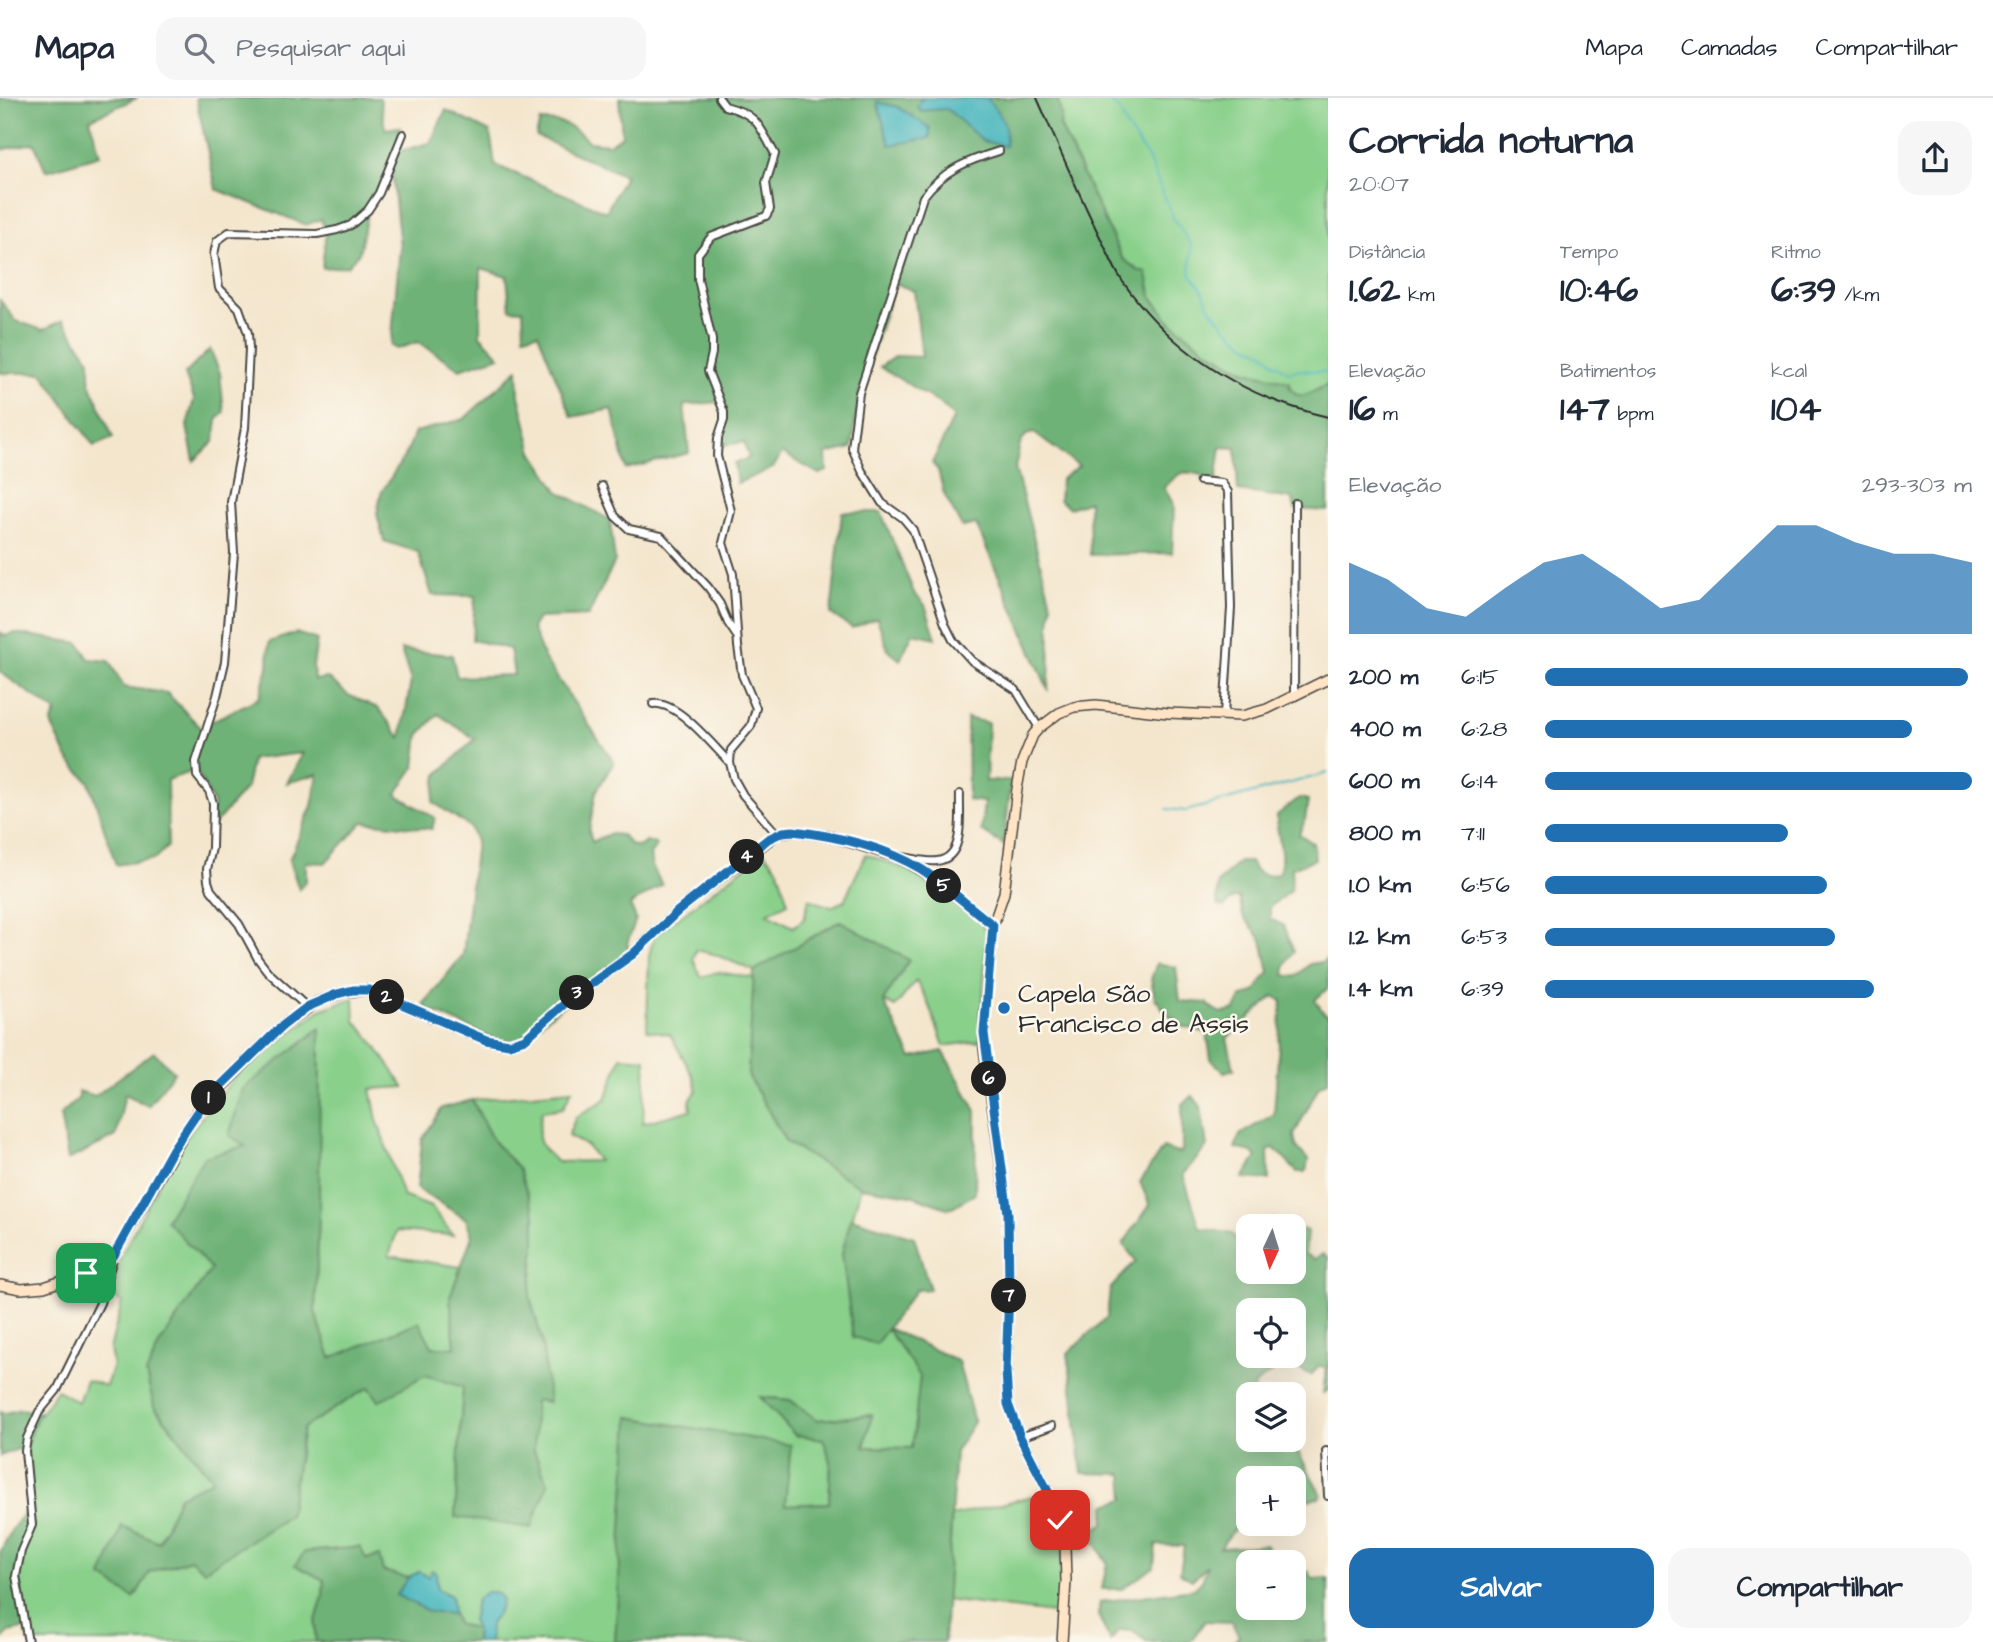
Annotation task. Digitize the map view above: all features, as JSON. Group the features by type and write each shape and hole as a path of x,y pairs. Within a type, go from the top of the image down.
{"street":[{"path":"719,98 725,106 744,111 754,119 775,154 766,183 770,209 766,216 711,237 698,254 698,279 712,340 708,371 724,412 717,456 731,512 723,543 733,574 737,637 744,681 756,708 751,726 732,750 730,763 734,779 743,795 777,834"},
{"path":"307,1007 272,977 239,924 211,890 208,881 207,869 213,840 213,803 209,791 197,776 196,762 214,709 225,662 234,553 231,502 245,428 249,349 248,333 239,308 219,288 214,254 217,241 229,232 317,234 351,225 368,210 379,193 403,134"},
{"path":"999,151 963,162 945,173 923,197 859,393 852,449 882,503 903,518 913,530 944,624 953,640 972,661 1016,690 1039,728"},
{"path":"1200,481 1222,483 1228,492 1231,608 1224,715"},
{"path":"602,486 615,516 629,529 661,536 708,587 737,637"},
{"path":"1294,697 1295,503"},
{"path":"1062,1642 1066,1581 1063,1534 1055,1505 1020,1437 1008,1404 1008,1214 984,1049 984,1018 993,925 1004,893 1022,762 1033,735 1039,728 1059,713 1083,706 1224,715 1251,714 1294,697 1328,679"},
{"path":"653,704 664,704 685,718 730,763"},
{"path":"28,1642 16,1576 17,1565 32,1525 25,1451 27,1438 39,1412 57,1390 100,1304 114,1255 197,1112 281,1027 307,1007 337,994 369,990 486,1040 503,1044 518,1043 571,998 633,954 678,911 777,834 793,831 833,837 897,857 938,861 954,852 958,841 960,794"},
{"path":"897,857 929,875 993,925"},
{"path":"0,1285 21,1289 44,1287 86,1273 114,1255"},
{"path":"1020,1437 1052,1426"},
{"path":"1326,1451 1328,1496"}],"green space":[{"path":"0,98 137,98 90,119 100,155 46,171 34,143 0,150"},
{"path":"196,98 380,98 385,129 400,127 396,152 430,143 446,110 490,132 495,165 606,212 625,176 536,136 540,121 562,123 589,142 609,144 622,136 619,98 1057,98 1061,114 1060,126 1122,258 1139,271 1147,273 1151,296 1170,321 1205,349 1243,370 1289,382 1290,388 1297,395 1305,395 1328,385 1328,511 1295,509 1293,499 1238,491 1236,448 1221,447 1216,482 1202,481 1202,475 1189,472 1177,476 1164,488 1174,505 1172,553 1090,555 1089,501 1070,508 1059,500 1061,479 1079,466 1034,433 1026,435 1020,444 1015,468 1052,606 1048,689 976,524 962,527 944,494 938,470 932,463 954,417 942,405 880,367 895,356 922,357 914,291 895,283 859,393 852,448 826,454 827,471 819,474 782,453 773,468 737,483 734,464 749,458 744,442 717,446 724,420 719,402 684,405 689,453 626,469 612,409 572,417 538,333 524,336 523,310 510,309 507,276 481,268 480,335 500,356 460,369 418,342 397,349 391,346 400,247 391,164 368,210 359,253 347,266 322,268 326,233 321,219 306,225 216,189"},
{"path":"1057,98 1328,98 1328,385 1305,395 1297,395 1290,388 1289,382 1243,370 1205,349 1170,321 1151,296 1150,287 1139,271 1122,258 1060,126 1061,114"},
{"path":"0,300 16,321 43,330 63,320 90,360 90,383 113,438 94,446 42,373 0,373"},
{"path":"210,349 220,373 224,412 217,420 214,442 194,461 187,426 194,399 185,374"},
{"path":"518,369 519,396 533,452 558,491 610,520 615,561 588,616 538,618 532,628 544,658 614,762 596,792 589,831 592,842 609,834 622,835 631,845 639,847 647,841 657,845 650,855 652,866 662,885 630,905 636,919 627,944 632,952 518,1041 497,1041 422,1006 463,955 476,841 470,827 433,802 437,775 475,739 438,714 419,735 415,767 396,794 435,818 432,829 363,822 325,863 306,862 306,881 299,889 289,860 312,806 318,774 287,783 303,753 252,759 246,788 213,826 213,803 196,770 167,780 168,846 155,859 116,865 89,782 68,759 51,724 56,712 0,672 0,632 5,636 14,633 79,643 89,659 109,661 124,687 167,693 205,732 210,722 259,698 268,667 269,642 296,633 317,640 314,680 328,678 348,695 378,708 401,738 411,681 401,650 452,655 457,677 514,675 510,649 472,640 475,596 432,595 418,552 384,541 377,514 381,493 407,452 415,432 464,419"},
{"path":"842,512 881,512 914,593 925,605 936,638 913,633 900,660 888,650 877,618 852,628 831,614"},
{"path":"967,718 988,723 986,781 1011,780 1004,845 981,831 984,802 968,800"},
{"path":"1299,798 1308,800 1305,820 1299,834 1313,843 1315,859 1292,868 1291,890 1270,907 1270,919 1283,925 1294,951 1285,966 1285,975 1295,977 1310,964 1328,958 1328,988 1315,1000 1328,1015 1328,1081 1319,1086 1294,1135 1296,1146 1308,1160 1306,1172 1297,1172 1274,1148 1268,1151 1269,1180 1243,1178 1257,1157 1252,1152 1235,1148 1240,1135 1274,1114 1282,1001 1274,996 1227,1038 1234,1069 1224,1072 1211,1059 1207,1033 1182,1026 1166,1013 1155,998 1151,979 1157,963 1176,967 1180,1001 1207,1003 1223,1013 1235,1010 1241,998 1255,991 1269,972 1262,940 1243,916 1239,897 1232,899 1224,907 1217,905 1218,883 1239,862 1250,862 1261,874 1278,874 1281,852 1277,815"},
{"path":"764,852 778,869 788,903 767,913 793,927 804,919 809,899 831,907 844,901 866,854 910,871 980,921 987,934 980,1041 944,1046 926,998 916,981 895,1007 883,1001 909,960 840,921 754,971 714,954 696,950 693,959 701,977 718,972 754,978 748,1075 786,1142 861,1187 842,1254 887,1328 921,1376 912,1448 864,1447 871,1415 818,1420 790,1400 761,1397 795,1435 823,1439 831,1461 829,1503 785,1505 630,1417 615,1642 489,1642 490,1624 499,1611 502,1600 476,1600 472,1621 476,1630 457,1624 451,1596 437,1589 436,1573 432,1571 429,1577 419,1572 408,1578 383,1571 379,1557 296,1565 324,1580 323,1597 315,1624 316,1642 28,1642 16,1576 32,1525 25,1451 30,1428 57,1390 78,1402 86,1380 106,1386 113,1365 110,1349 122,1302 109,1295 119,1259 179,1145 238,1073 320,1010 354,998 355,1021 404,1087 371,1089 377,1120 403,1196 431,1207 453,1235 397,1231 389,1256 461,1267 450,1297 455,1348 432,1347 418,1322 331,1359 315,1312 319,1212 246,1146 211,1269 159,1345 154,1407 213,1480 179,1496 159,1542 122,1526 134,1598 150,1572 191,1559 289,1516 303,1428 369,1387 379,1400 425,1374 463,1386 455,1517 548,1484 534,1451 535,1399 548,1402 542,1341 530,1297 535,1246 518,1168 493,1141 472,1100 572,1090 563,1108 542,1111 539,1140 557,1162 599,1161 587,1146 568,1136 576,1117 606,1099 621,1057 646,1059 643,1123 691,1110 690,1101 697,1090 693,1076 670,1034 647,1030 649,956 654,936"},
{"path":"840,921 909,960 883,1001 912,1058 943,1051 976,1111 975,1194 949,1209 911,1195 861,1187 786,1142 748,1075 754,971"},
{"path":"320,1028 319,1212 315,1312 331,1358 419,1322 432,1347 455,1348 450,1297 472,1236 466,1219 417,1189 422,1140 442,1108 472,1100 493,1141 518,1168 535,1214 530,1297 542,1341 549,1402 535,1400 534,1451 548,1484 531,1528 455,1517 463,1387 425,1375 379,1401 369,1387 303,1428 289,1516 204,1570 190,1559 150,1572 134,1598 102,1577 122,1526 159,1542 179,1496 213,1480 154,1406 146,1374 159,1345 211,1269 166,1220 204,1157 245,1146 229,1135 243,1089"},
{"path":"154,1052 174,1072 148,1106 125,1094 116,1136 68,1160 60,1115 79,1098 78,1091 95,1096"},
{"path":"1193,1096 1201,1107 1207,1147 1183,1174 1200,1228 1232,1234 1236,1239 1236,1284 1306,1284 1306,1255 1314,1259 1323,1254 1328,1258 1328,1390 1323,1393 1326,1368 1319,1366 1311,1375 1298,1368 1306,1368 1306,1298 1236,1298 1236,1368 1276,1368 1259,1382 1236,1382 1236,1452 1298,1452 1306,1466 1236,1466 1236,1527 1220,1548 1266,1545 1268,1550 1236,1550 1236,1620 1306,1620 1306,1570 1313,1579 1328,1578 1328,1642 1233,1642 1239,1636 1231,1622 1205,1621 1190,1642 1148,1642 1132,1631 1120,1630 1110,1641 1098,1615 1100,1602 1193,1589 1202,1581 1208,1565 1192,1580 1180,1573 1184,1546 1156,1545 1154,1567 1122,1589 1102,1589 1107,1563 1095,1542 1083,1548 1081,1536 1104,1524 1106,1505 1125,1499 1123,1474 1082,1473 1068,1353 1107,1317 1110,1289 1136,1261 1123,1244 1150,1205 1140,1182 1163,1148 1182,1152 1182,1104"},
{"path":"851,1218 914,1237 930,1289 916,1290 887,1328 958,1361 974,1422 955,1452 944,1642 615,1642 629,1417 791,1445 785,1505 829,1503 831,1461 823,1439 795,1435 760,1397 790,1400 818,1420 872,1415 864,1447 912,1448 920,1376 887,1329 876,1344 853,1337 842,1254"},
{"path":"20,1409 39,1412 25,1451 18,1449 0,1456 0,1412"},
{"path":"1306,1467 1321,1494 1319,1498 1306,1500"},
{"path":"1045,1493 1052,1507 1062,1552 1060,1614 946,1600 952,1516"},
{"path":"31,1505 32,1525 17,1565 27,1628 9,1632 0,1642 0,1553 12,1529"},
{"path":"360,1547 366,1559 379,1556 383,1571 408,1578 397,1595 430,1612 453,1614 457,1624 476,1630 475,1642 316,1642 315,1624 323,1597 324,1580 295,1565 305,1552"}],"water":[{"path":"987,98 1002,120 1006,132 1005,146 983,141 947,109 921,111 917,106 920,100"},
{"path":"877,102 898,107 930,128 930,138 890,145"},
{"path":"432,1570 436,1573 437,1589 451,1596 453,1614 430,1612 396,1595 408,1578 419,1572 428,1577"},
{"path":"486,1592 495,1592 502,1599 499,1611 490,1624 489,1642 475,1642 476,1630 472,1621 476,1600"}],"waterway":[{"path":"1097,98 1107,99 1120,111 1126,126 1148,158 1174,219 1192,246 1190,273 1204,293 1208,305 1226,327 1247,345 1264,352 1273,362 1289,372 1328,372"},
{"path":"1167,809 1186,811 1328,773"}],"railway":[{"path":"1037,98 1114,266 1143,308 1164,331 1212,369 1267,398 1328,417"}],"place":[{"name":"Capela São Francisco de Assis","path":"1004,1008"}],"route":[{"path":"86,1273 114,1255 173,1149 206,1100 281,1027 307,1007 345,992 369,990 486,1040 503,1044 518,1043 571,998 633,954 678,911 768,839 793,831 853,842 917,867 993,925 984,1049 1008,1214 1008,1404 1014,1424 1060,1520"}]}
